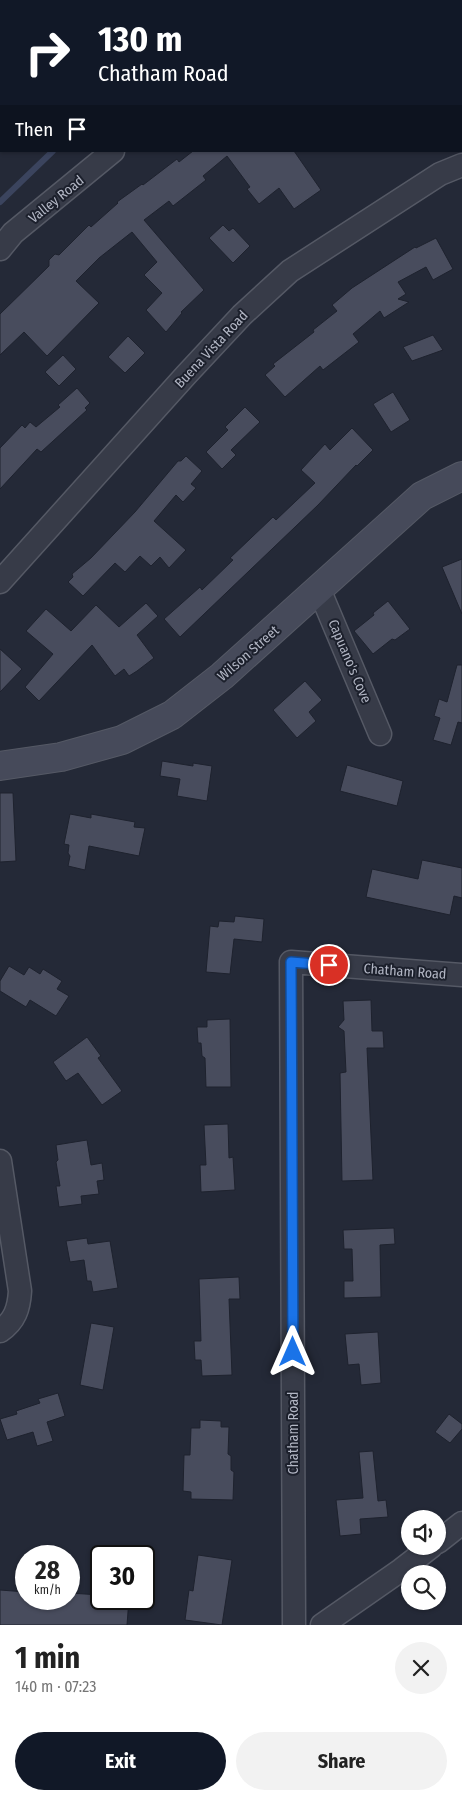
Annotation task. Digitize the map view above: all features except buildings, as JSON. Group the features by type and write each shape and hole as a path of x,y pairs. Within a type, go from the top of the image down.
{"main road":[{"name":"Wilson Street","path":"0,766 61,757 122,740 147,729 172,714 214,683 422,496 462,476"}],"street":[{"name":"Valley Road","path":"4,236 113,152"},
{"name":"Buena Vista Road","path":"0,582 186,375 242,315 290,271 440,174 462,166"},
{"path":"422,496 462,464"},
{"name":"Capuano's Cove","path":"319,588 380,734"},
{"name":"Chatham Road","path":"294,1625 291,962 462,975"},
{"path":"0,1161 20,1290 20,1303 17,1313 0,1331"},
{"path":"446,1536 462,1523"},
{"path":"322,1625 420,1555"}],"waterway":[{"path":"0,202 52,152"}],"route":[{"path":"293,1352 291,962 329,965"}]}
